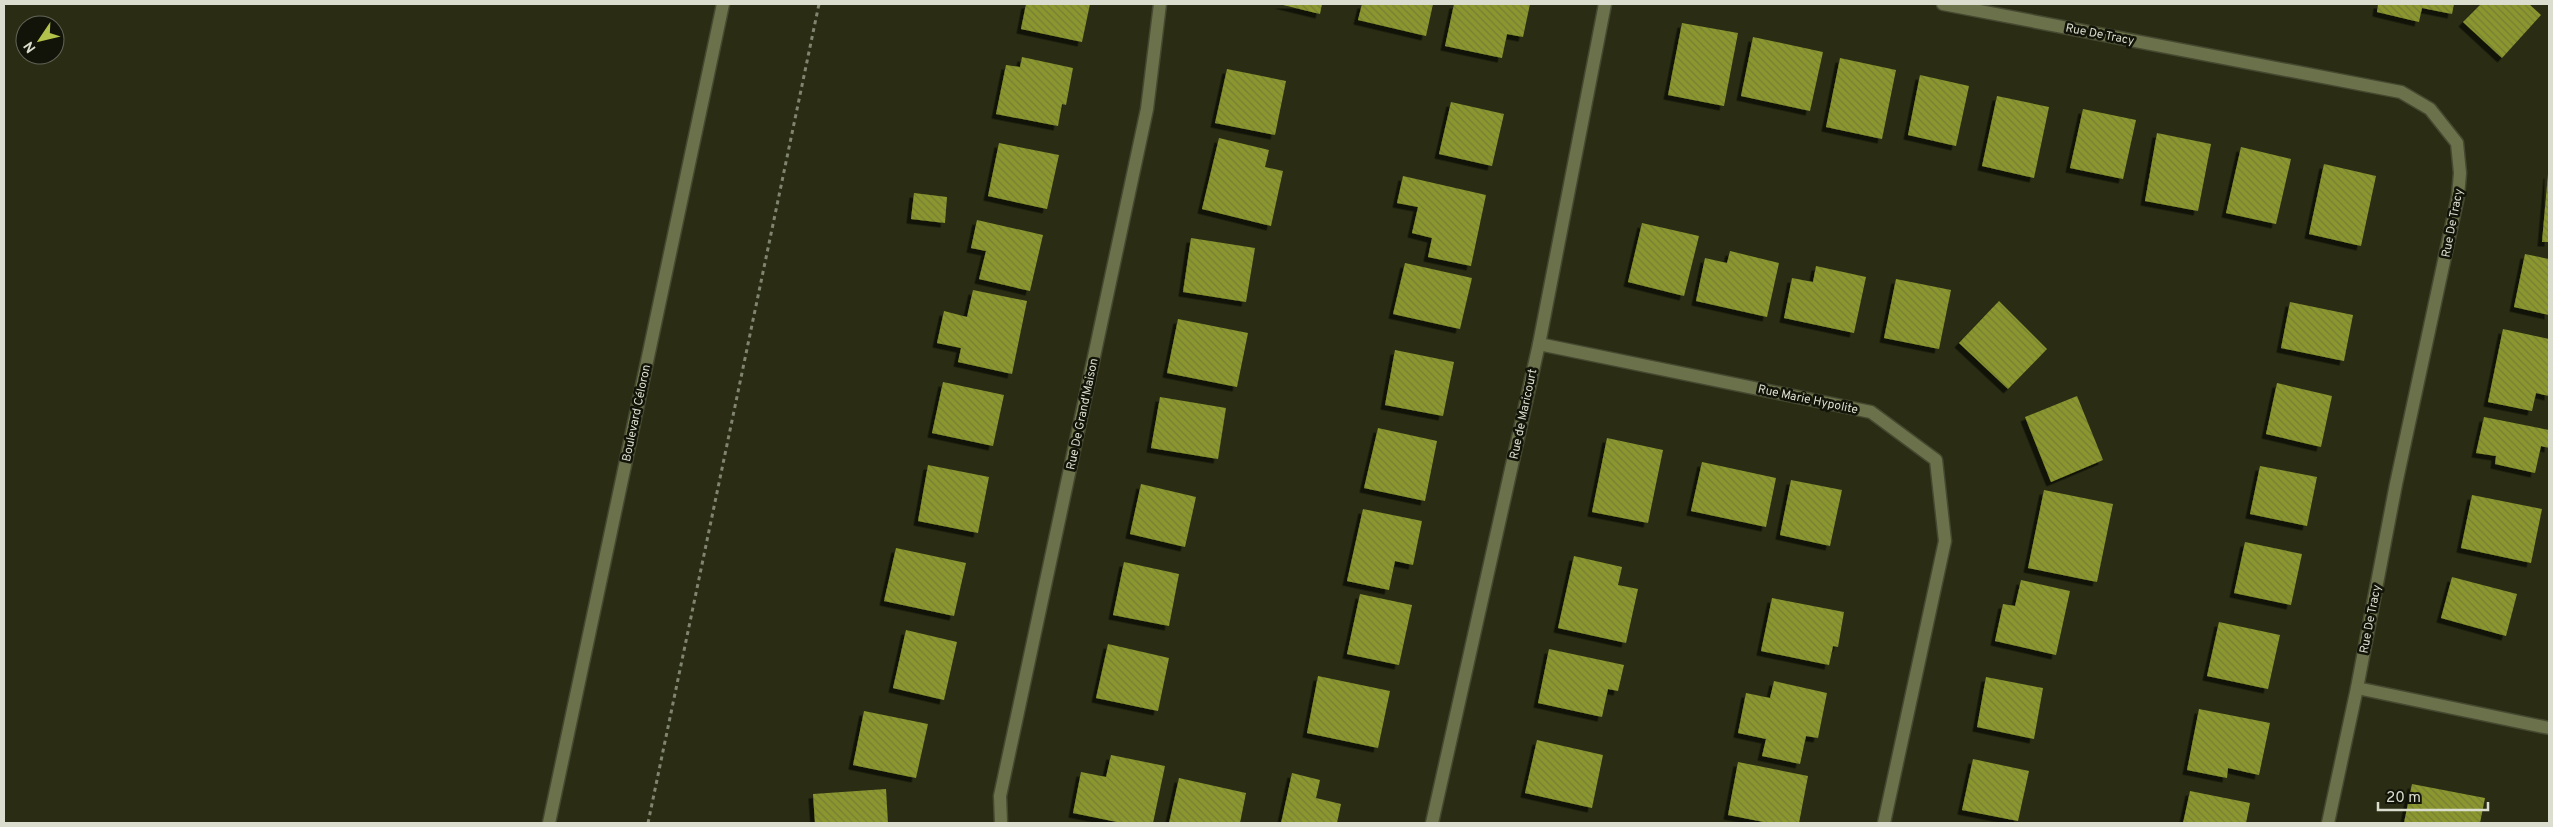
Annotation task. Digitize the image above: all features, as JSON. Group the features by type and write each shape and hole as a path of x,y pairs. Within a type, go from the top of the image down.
{"street":[{"name":"Boulevard Céloron","path":"549,823 723,4"},
{"name":"Rue De Grand'Maison","path":"1001,823 1000,796 1148,109 1160,4"},
{"name":"Rue de Maricourt","path":"1432,823 1539,344 1605,4"},
{"name":"Rue De Tracy","path":"1943,4 2401,92 2430,109 2457,143 2460,173 2458,196 2396,484 2357,688 2328,823"},
{"name":"Rue Marie Hypolite","path":"1539,344 1871,412 1936,460 1945,541 1884,823"},
{"path":"2357,688 2549,728"}],"path":[{"path":"648,823 820,4"}],"building":[{"path":"1026,4 1090,4 1082,42 1021,29"},
{"path":"1279,4 1322,4 1320,14"},
{"path":"1362,4 1433,4 1426,36 1358,20"},
{"path":"1454,4 1530,4 1523,37 1507,34 1502,58 1445,46"},
{"path":"2378,4 2454,4 2452,14 2422,8 2419,22 2377,12"},
{"path":"2481,4 2529,4 2541,15 2502,58 2463,22"},
{"path":"1682,23 1738,33 1724,106 1668,95"},
{"path":"1753,37 1823,52 1810,111 1741,96"},
{"path":"1022,57 1073,68 1066,105 1062,104 1058,126 996,114 1006,65 1020,67"},
{"path":"1840,58 1896,70 1882,139 1826,127"},
{"path":"1227,69 1286,81 1275,135 1215,123"},
{"path":"1920,75 1969,86 1956,146 1908,135"},
{"path":"1997,96 2049,107 2034,178 1982,166"},
{"path":"1451,102 1504,114 1492,166 1439,154"},
{"path":"2083,109 2136,120 2123,179 2070,168"},
{"path":"2157,133 2211,144 2198,211 2145,201"},
{"path":"1219,138 1269,150 1265,167 1283,171 1271,226 1202,209"},
{"path":"999,143 1059,155 1047,209 988,196"},
{"path":"2241,147 2291,159 2276,224 2226,213"},
{"path":"2324,164 2376,176 2361,246 2309,234"},
{"path":"2548,174 2549,242 2542,242"},
{"path":"1403,176 1486,195 1471,266 1428,257 1432,238 1412,233 1418,207 1397,203"},
{"path":"914,193 947,197 945,223 911,219"},
{"path":"977,220 1043,235 1030,291 979,279 986,251 971,248"},
{"path":"1642,223 1699,236 1684,296 1628,282"},
{"path":"1191,238 1255,248 1246,302 1183,292"},
{"path":"1730,251 1779,263 1767,317 1696,301 1705,258 1727,263"},
{"path":"2525,254 2549,259 2549,315 2514,307"},
{"path":"1405,263 1472,278 1460,329 1393,314"},
{"path":"1816,266 1866,277 1854,333 1784,318 1792,278 1813,282"},
{"path":"1896,279 1951,290 1939,349 1884,338"},
{"path":"973,290 1027,301 1012,374 958,362 961,348 937,343 944,311 967,317"},
{"path":"1999,301 2047,349 2008,389 1959,343"},
{"path":"2290,302 2353,315 2344,361 2281,348"},
{"path":"1178,319 1248,333 1237,387 1167,373"},
{"path":"2503,329 2549,339 2549,396 2536,393 2532,411 2488,402"},
{"path":"1395,350 1454,362 1443,416 1385,405"},
{"path":"943,382 1004,395 993,446 932,433"},
{"path":"2277,383 2332,396 2321,447 2266,434"},
{"path":"2077,396 2103,460 2051,482 2025,417"},
{"path":"1160,397 1226,408 1218,459 1151,448"},
{"path":"2484,417 2549,430 2549,448 2541,446 2535,473 2495,464 2496,456 2476,453"},
{"path":"1378,428 1437,441 1425,501 1364,488"},
{"path":"1607,438 1663,450 1648,523 1592,512"},
{"path":"1702,462 1776,478 1766,527 1691,511"},
{"path":"928,465 989,477 978,533 918,521"},
{"path":"2260,466 2317,477 2307,526 2250,514"},
{"path":"1791,480 1842,490 1830,546 1780,535"},
{"path":"1141,484 1196,497 1185,547 1130,534"},
{"path":"2044,490 2113,504 2097,582 2028,568"},
{"path":"2472,495 2542,509 2531,563 2461,548"},
{"path":"1363,509 1422,521 1413,565 1395,561 1389,590 1347,581"},
{"path":"2245,542 2302,554 2291,605 2234,593"},
{"path":"896,548 966,563 954,616 884,601"},
{"path":"1574,556 1622,567 1618,585 1638,589 1626,643 1558,628"},
{"path":"1124,562 1179,574 1169,626 1113,615"},
{"path":"2452,577 2517,594 2506,636 2441,618"},
{"path":"2021,580 2070,591 2056,655 1995,641 2003,604 2015,606"},
{"path":"1360,594 1412,605 1399,665 1347,654"},
{"path":"1772,598 1844,612 1838,647 1833,646 1829,665 1761,651"},
{"path":"2219,622 2280,635 2268,689 2207,676"},
{"path":"906,630 957,642 944,700 893,688"},
{"path":"1108,644 1169,658 1158,711 1096,698"},
{"path":"1549,649 1624,665 1618,691 1608,689 1602,717 1538,703"},
{"path":"1318,676 1390,691 1378,748 1307,733"},
{"path":"1986,677 2043,688 2034,739 1977,727"},
{"path":"1774,681 1827,693 1818,738 1806,736 1800,764 1762,756 1766,739 1738,733 1746,693 1770,698"},
{"path":"2199,709 2270,723 2259,775 2228,768 2227,778 2187,770"},
{"path":"864,711 928,724 916,778 853,765"},
{"path":"1537,740 1603,755 1592,808 1525,793"},
{"path":"1111,755 1165,766 1153,823 1122,823 1073,813 1081,772 1106,777"},
{"path":"1973,759 2029,771 2018,821 1962,810"},
{"path":"1738,762 1808,776 1799,823 1769,823 1728,815"},
{"path":"1292,773 1320,780 1316,798 1341,804 1337,823 1281,823"},
{"path":"1179,778 1246,793 1240,823 1169,823"},
{"path":"2412,784 2485,798 2480,823 2404,823"},
{"path":"886,789 888,823 815,823 813,794"},
{"path":"2190,791 2250,803 2246,823 2183,823"}]}
